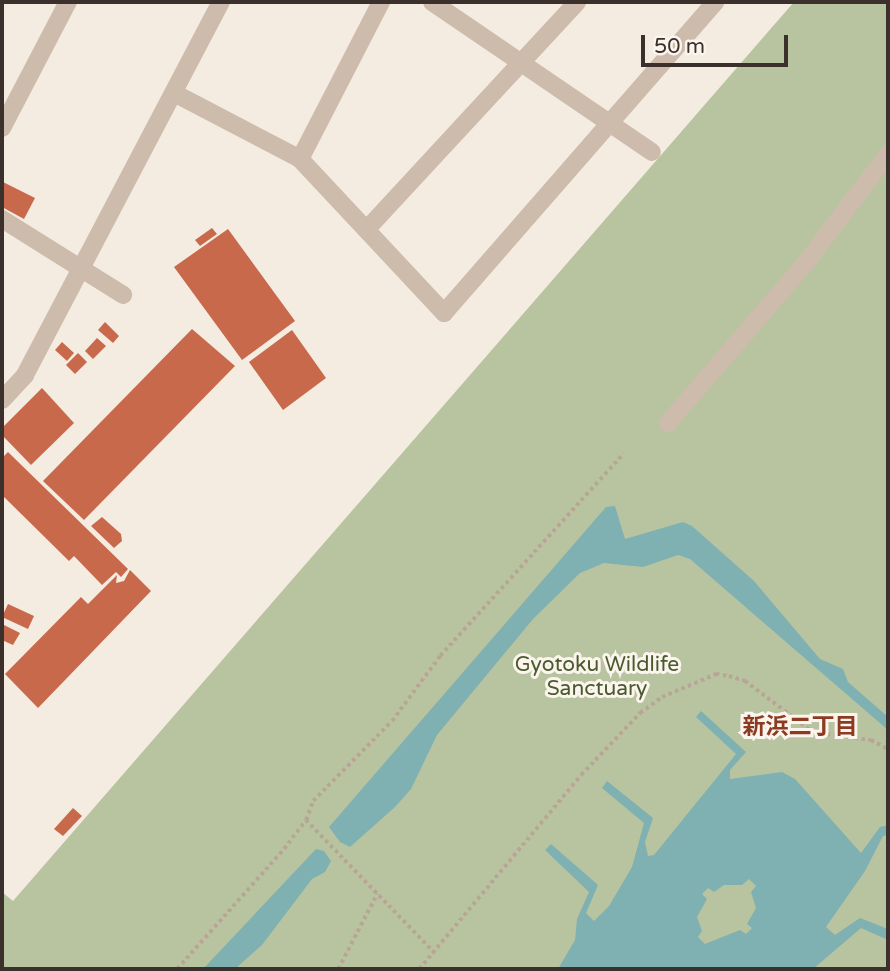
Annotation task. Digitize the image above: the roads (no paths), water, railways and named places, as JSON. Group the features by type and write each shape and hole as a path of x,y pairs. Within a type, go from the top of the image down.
{"street":[{"path":"2,128 68,2"},
{"path":"2,400 25,375 221,2"},
{"path":"300,159 381,2"},
{"path":"432,2 652,152"},
{"path":"367,229 577,2"},
{"path":"174,93 300,159 444,313 715,2"},
{"path":"668,423 808,260 888,154"},
{"path":"2,219 122,295"}],"water":[{"path":"615,506 625,539 683,522 692,526 754,581 820,659 843,669 848,682 888,717 888,730 690,559 678,555 643,567 604,563 580,573 533,619 437,735 411,789 395,807 350,847 340,842 329,827 606,507"},
{"path":"701,711 746,752 730,770 730,779 782,772 795,779 861,853 880,827 888,825 888,835 883,836 865,871 826,927 835,935 860,918 888,929 888,940 861,928 813,969 558,969 575,940 577,919 589,892 545,850 551,844 598,885 586,913 594,921 609,906 632,867 644,823 602,788 607,781 653,818 645,842 648,856 654,855 736,754 696,717","holes":["749,879 756,886 751,892 756,908 747,924 752,928 746,934 740,930 705,944 698,937 702,931 697,917 707,899 702,894 708,888 714,892 724,885 742,885"]},
{"path":"316,849 324,851 331,861 325,872 312,879 262,945 235,969 203,969"}],"district":[{"name":"新浜二丁目","path":"800,727"}],"park label":[{"name":"Gyotoku Wildlife Sanctuary","path":"597,677"}]}
